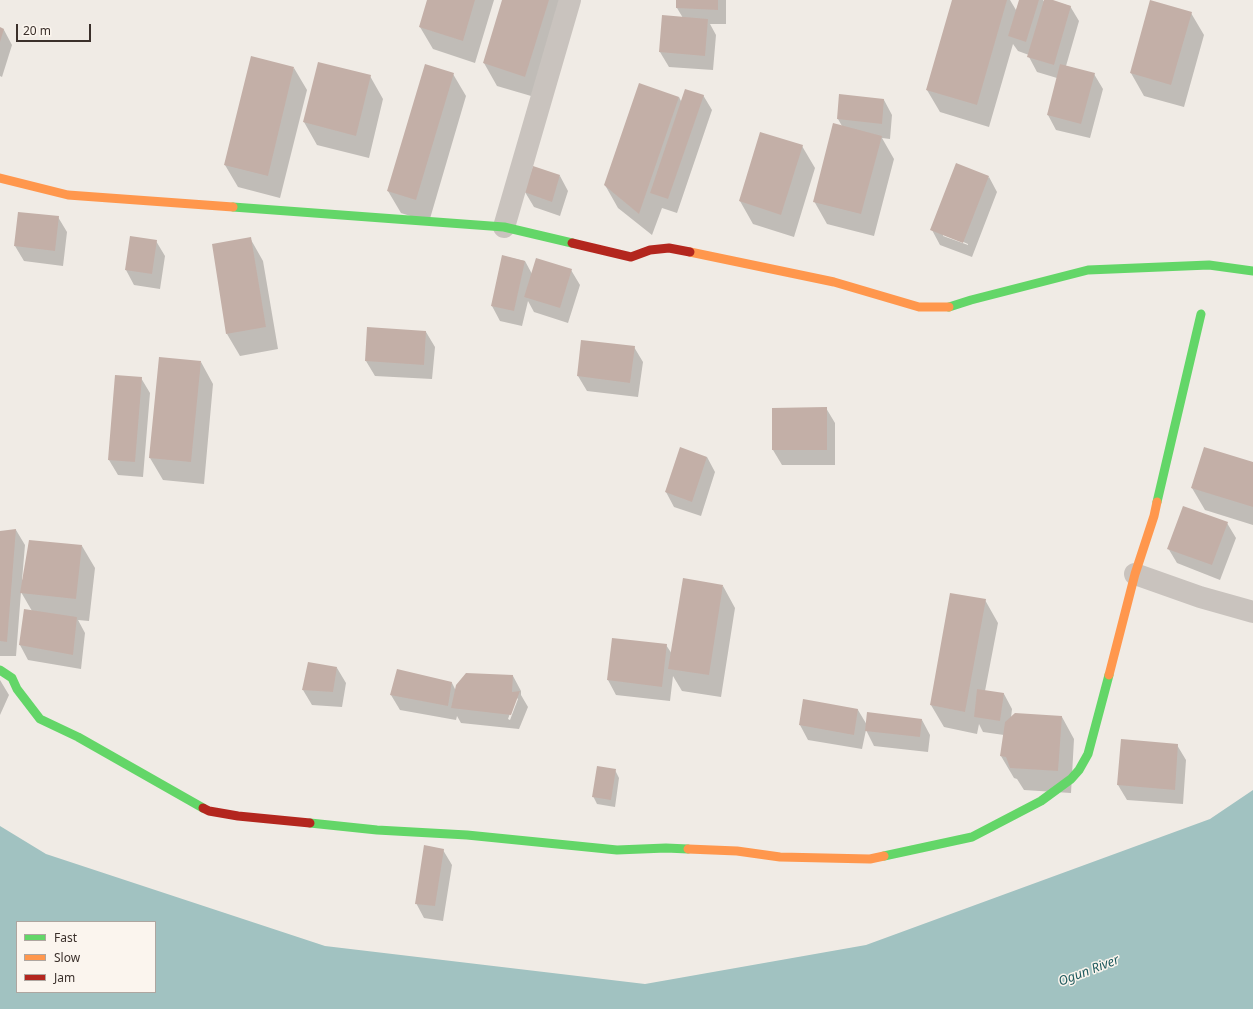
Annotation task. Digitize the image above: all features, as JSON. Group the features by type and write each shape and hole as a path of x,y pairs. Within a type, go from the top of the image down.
{"street":[{"path":"504,227 570,0"},
{"path":"0,178 68,196 504,227 631,257 650,250 669,248 834,282 918,307 953,307 971,300 1088,270 1209,265 1253,271"},
{"path":"0,670 12,678 17,689 40,719 78,737 209,811 238,816 377,830 467,835 617,850 666,848 717,850 737,851 780,857 870,859 972,837 1041,801 1071,779 1080,770 1088,754 1135,574 1154,516 1201,314"},
{"path":"1135,574 1200,598 1253,612"}],"water":[{"name":"Ogun River","path":"1253,790 1253,1009 0,1009 0,826 46,854 325,946 645,984 866,945 1210,819"}],"building":[{"path":"427,0 475,0 463,41 419,27"},
{"path":"502,0 549,0 525,77 483,63"},
{"path":"676,0 718,0 718,10 676,8"},
{"path":"952,0 1007,0 977,105 926,90"},
{"path":"1019,0 1039,0 1026,42 1008,36"},
{"path":"1044,0 1053,0 1071,6 1054,65 1027,57"},
{"path":"1150,0 1192,12 1171,85 1130,73"},
{"path":"662,15 708,19 705,56 659,52"},
{"path":"0,27 4,29 0,42"},
{"path":"251,56 294,67 268,176 224,165"},
{"path":"318,62 371,75 356,136 303,122"},
{"path":"425,64 454,73 416,200 387,191"},
{"path":"1060,64 1095,73 1081,124 1047,115"},
{"path":"639,83 679,97 639,214 604,185"},
{"path":"685,89 704,95 668,199 650,193"},
{"path":"839,94 884,99 882,124 837,119"},
{"path":"833,123 882,136 861,214 813,202"},
{"path":"760,132 803,145 781,215 739,201"},
{"path":"956,163 989,176 963,243 930,230"},
{"path":"533,166 560,175 552,202 524,192"},
{"path":"18,212 59,216 55,251 14,246"},
{"path":"130,236 157,240 152,274 125,270"},
{"path":"251,237 266,327 226,334 212,244"},
{"path":"502,255 525,261 514,311 491,306"},
{"path":"536,258 572,269 560,308 524,297"},
{"path":"367,327 426,331 424,365 365,361"},
{"path":"581,340 635,346 630,383 577,376"},
{"path":"159,357 201,361 191,462 149,458"},
{"path":"115,375 142,377 135,462 108,460"},
{"path":"827,407 827,450 772,450 772,408"},
{"path":"680,447 707,457 692,502 665,492"},
{"path":"1204,447 1253,462 1253,507 1191,488"},
{"path":"1183,506 1228,522 1212,565 1167,549"},
{"path":"16,529 7,642 0,641 0,531"},
{"path":"29,540 82,545 76,599 20,593"},
{"path":"683,578 723,585 709,675 668,669"},
{"path":"950,593 986,599 965,712 930,705"},
{"path":"24,609 77,617 73,655 19,645"},
{"path":"612,638 667,644 662,687 607,680"},
{"path":"308,662 337,667 333,692 302,690"},
{"path":"397,669 452,682 448,706 390,695"},
{"path":"466,673 513,675 512,692 520,691 511,715 451,708 456,685"},
{"path":"977,689 1004,693 1000,721 974,717"},
{"path":"803,699 858,709 854,735 799,725"},
{"path":"867,712 922,719 920,737 865,731"},
{"path":"1015,713 1062,716 1058,771 1010,768 1006,757 1000,756 1005,722"},
{"path":"1121,739 1178,744 1175,790 1117,785"},
{"path":"597,766 616,769 611,800 592,797"},
{"path":"424,845 444,849 435,906 415,904"}],"traffic: fast":[{"path":"233,207 504,227 572,243"},
{"path":"949,307 1088,270 1209,265 1253,271"},
{"path":"1157,502 1201,314"},
{"path":"0,670 12,678 17,689 40,719 78,737 203,808"},
{"path":"884,856 972,837 1041,801 1071,779 1079,770 1088,754 1109,675"},
{"path":"310,823 377,830 467,835 617,850 666,848 688,849"}],"traffic: slow":[{"path":"0,178 68,195 233,207"},
{"path":"690,252 834,282 919,307 949,307"},
{"path":"1109,675 1135,574 1154,516 1157,502"},
{"path":"688,849 737,851 780,857 870,859 884,856"}],"traffic: jam":[{"path":"572,243 631,257 650,250 669,248 690,252"},
{"path":"203,808 209,811 238,816 310,823"}]}
